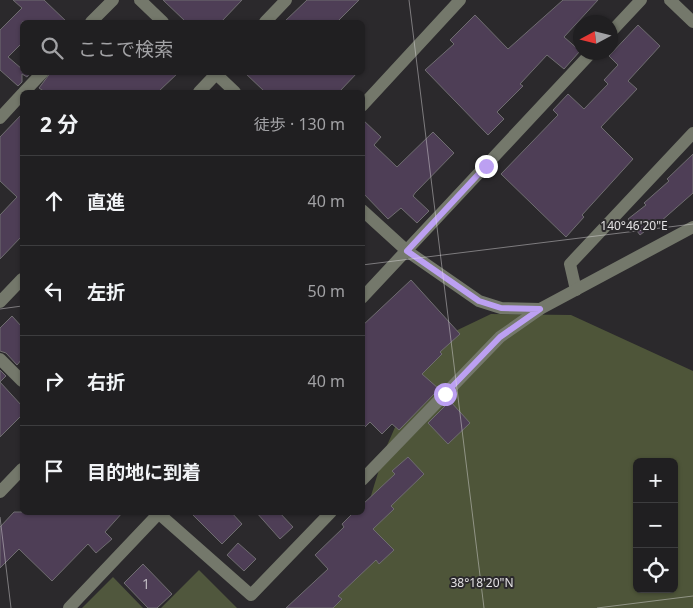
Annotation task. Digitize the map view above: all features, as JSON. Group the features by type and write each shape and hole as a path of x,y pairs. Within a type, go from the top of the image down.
{"street":[{"path":"93,20 113,0"},
{"path":"140,0 161,20"},
{"path":"267,20 286,0"},
{"path":"365,103 460,0"},
{"path":"618,24 641,0"},
{"path":"670,0 693,22"},
{"path":"365,295 585,60"},
{"path":"27,90 41,75"},
{"path":"201,90 214,75"},
{"path":"218,75 233,90"},
{"path":"0,118 20,97"},
{"path":"576,290 570,264 693,133"},
{"path":"365,213 407,251 479,301 501,308 540,309"},
{"path":"365,477 500,337 540,309 693,227"},
{"path":"0,302 20,281"},
{"path":"0,359 20,379"},
{"path":"0,492 20,472"},
{"path":"69,608 156,515"},
{"path":"160,515 250,595 328,515"}],"green space":[{"path":"491,314 571,315 693,371 693,608 306,608 351,561 385,450 422,366 445,336"},
{"path":"199,570 237,608 161,608"},
{"path":"113,577 143,608 82,608"}],"building":[{"path":"13,0 44,0 65,20 20,20 20,45 8,57 20,67 22,82 18,86 0,70 0,30 22,8"},
{"path":"163,0 242,0 223,20 184,20"},
{"path":"307,0 359,0 339,20 286,20"},
{"path":"563,0 598,0 584,15 573,15 573,27 564,37 573,45 573,59 564,69 547,55 520,84 523,86 497,112 504,119 488,135 425,70 454,44 450,40 475,15 508,49"},
{"path":"638,25 660,46 628,81 637,89 601,127 633,159 582,215 584,217 566,237 501,174 558,115 553,110 568,94 584,109 608,84 604,80 618,65 613,60 618,60 618,46"},
{"path":"49,75 176,75 160,90 42,90 39,88"},
{"path":"247,75 355,75 341,90 263,90"},
{"path":"20,116 20,238 0,259 0,215 17,197 0,181 0,137"},
{"path":"365,122 381,137 374,145 397,167 433,132 454,153 413,196 429,211 417,223 401,208 388,219 365,195"},
{"path":"693,154 693,193 660,222 659,220 640,235 628,219 646,205 644,203 669,181 667,179"},
{"path":"411,280 460,334 440,352 442,354 422,374 439,389 399,430 392,424 382,434 370,422 365,427 365,323"},
{"path":"12,316 20,325 20,361 17,365 6,353 0,351 0,328"},
{"path":"0,370 6,376 0,382"},
{"path":"0,382 20,404 20,417 0,437"},
{"path":"450,401 470,423 448,444 428,423"},
{"path":"408,457 424,474 391,506 394,509 373,529 394,550 379,564 376,560 338,596 342,599 333,608 286,608 328,569 315,555 344,527 342,524 351,515 365,515 365,502 395,474 392,471"},
{"path":"14,512 20,512 20,515 120,515 105,532 112,539 96,553 88,544 52,581 19,549 0,568 0,527"},
{"path":"193,515 234,515 242,524 222,544"},
{"path":"259,515 282,515 293,527 280,539"},
{"path":"238,543 256,559 244,571 227,555"},
{"path":"143,564 172,594 157,608 148,608 124,583"}],"route":[{"path":"445,394 500,337 540,309 501,308 479,301 407,251 486,166"}]}
